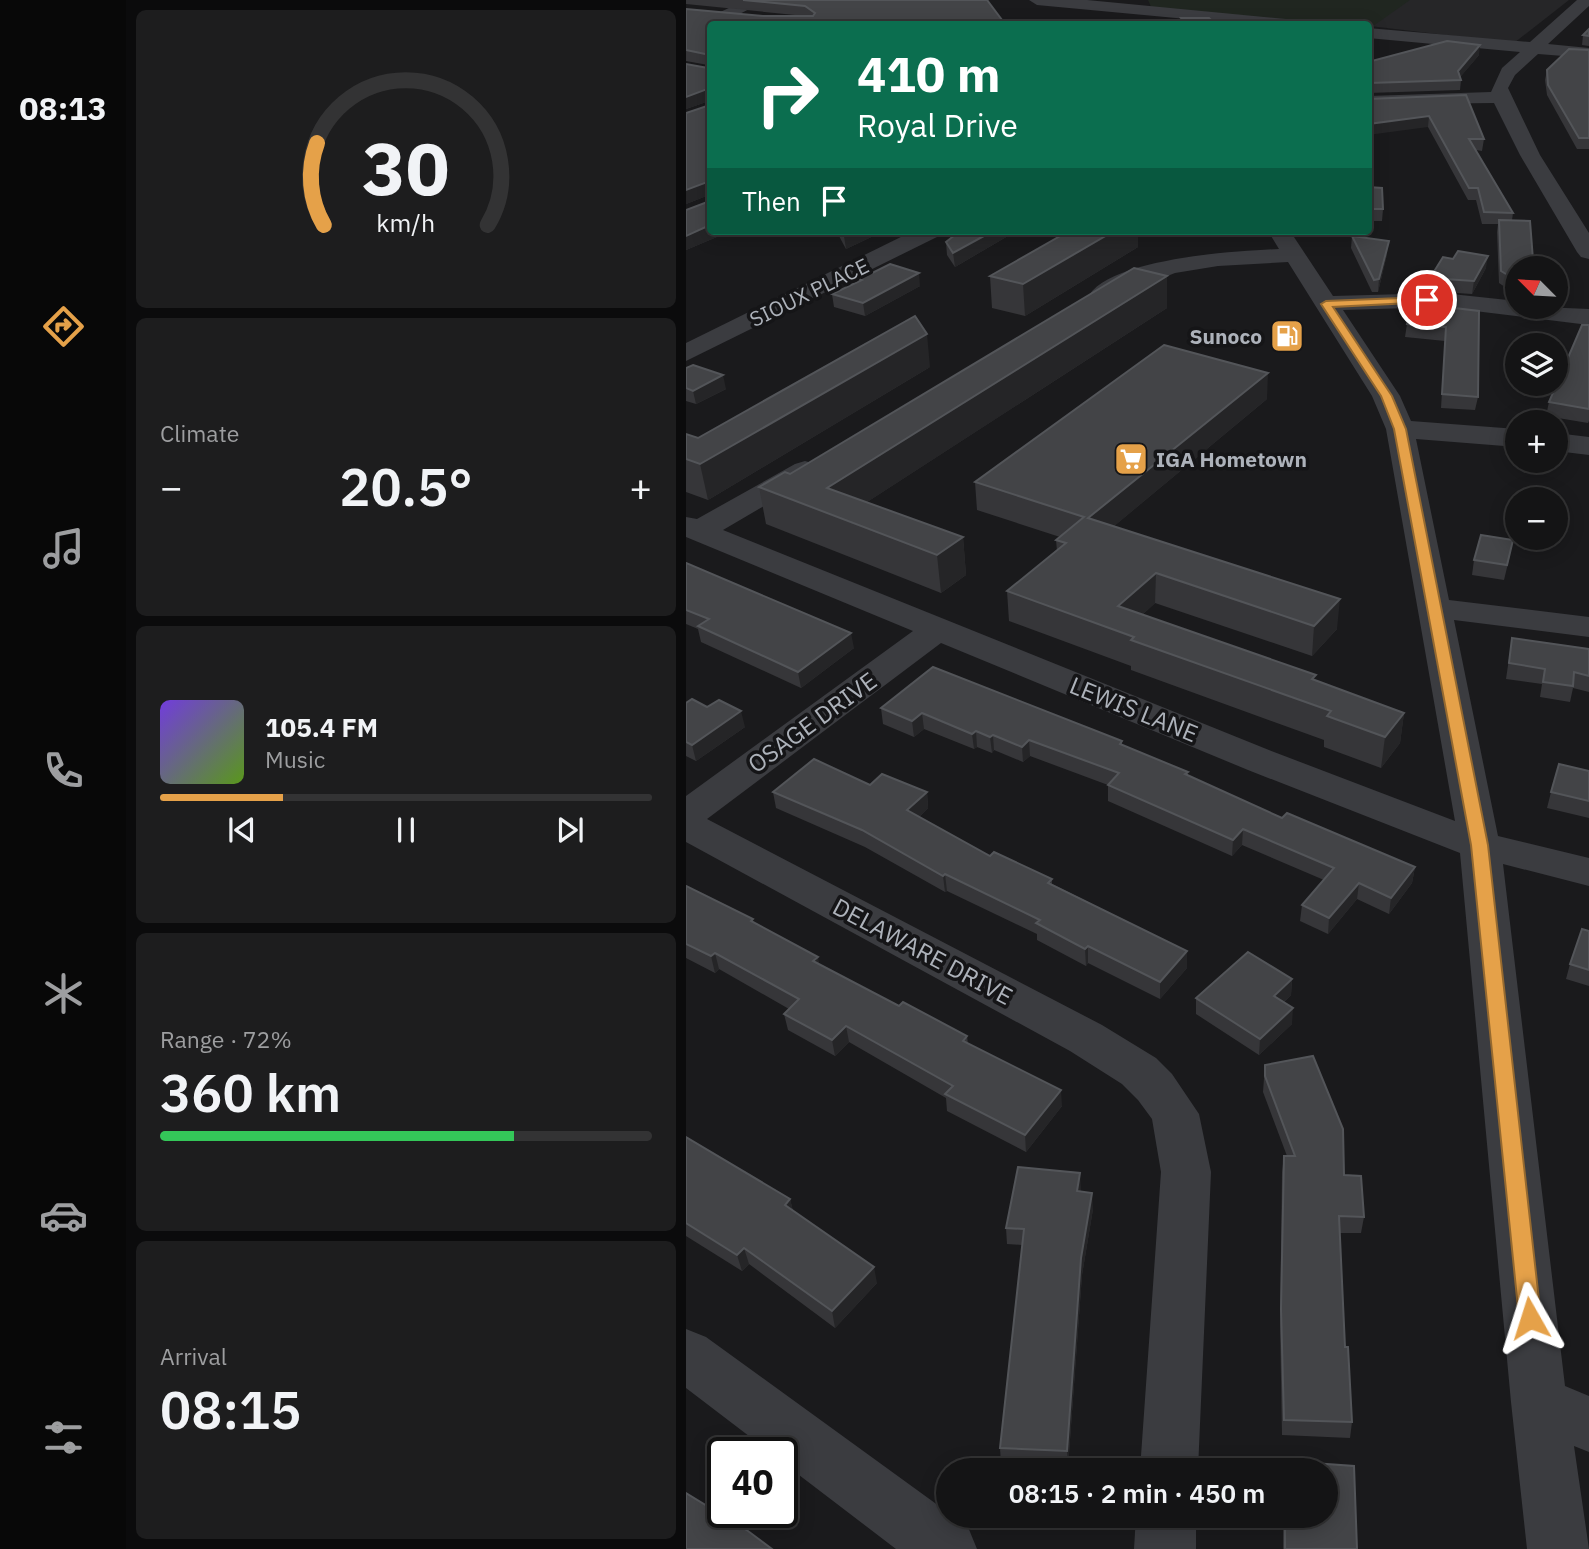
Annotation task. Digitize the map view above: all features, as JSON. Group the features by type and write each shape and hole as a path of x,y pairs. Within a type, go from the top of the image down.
{"street":[{"path":"713,21 759,0"},
{"path":"1037,0 1252,21"},
{"path":"1586,0 1502,80 1500,97 1530,155 1589,252"},
{"path":"1041,19 1065,3"},
{"path":"699,12 763,20"},
{"path":"686,34 707,24"},
{"path":"1372,33 1589,54"},
{"path":"1372,102 1407,98 1500,97"},
{"name":"SIOUX PLACE","path":"686,353 924,235"},
{"path":"1074,311 1156,268 1287,243 1386,396 1400,429 1480,845 1539,1402 1558,1549"},
{"path":"1326,304 1442,300 1589,317"},
{"path":"1400,429 1505,437"},
{"path":"1568,443 1589,446"},
{"path":"692,529 827,457"},
{"name":"LEWIS LANE","path":"692,529 1261,761 1480,845 1589,872"},
{"path":"1436,608 1589,627"},
{"name":"OSAGE DRIVE","path":"686,816 939,628"},
{"name":"DELAWARE DRIVE","path":"686,825 1086,1038 1139,1071 1155,1087 1175,1114 1186,1172 1170,1458"},
{"path":"686,1355 946,1549"},
{"path":"1539,1402 1589,1424"},
{"path":"1165,1549 1166,1528"}],"shaded area":[{"path":"1148,0 1410,0 1372,27 1372,21 1281,21 1152,9"},
{"path":"1149,0 1569,0 1514,43 1372,26 1372,21 1327,21"}],"building":[{"path":"743,0 987,0 1003,21 707,21 707,54 686,50 686,9 763,16 813,16 815,13 805,6"},
{"path":"1181,18 1209,18 1212,21 1184,21"},
{"path":"1447,41 1480,45 1458,71 1461,80 1372,83 1372,61"},
{"path":"1569,49 1589,50 1589,138 1579,138 1548,85 1547,70"},
{"path":"686,64 707,68 707,89 686,97"},
{"path":"1466,95 1484,139 1469,139 1513,213 1484,212 1478,188 1469,188 1429,116 1372,123 1372,99"},
{"path":"707,106 707,182 686,190 686,113"},
{"path":"1372,187 1382,188 1383,209 1372,209"},
{"path":"707,202 707,226 686,236 686,210"},
{"path":"1499,220 1530,221 1533,256 1505,256 1505,273 1501,271"},
{"path":"955,235 986,235 953,253 946,242"},
{"path":"1062,235 1107,235 1023,284 990,276"},
{"path":"1352,236 1389,241 1379,279 1374,280"},
{"path":"1458,251 1488,256 1474,281 1430,278 1443,257 1453,259"},
{"path":"890,264 919,273 863,303 832,294 862,280 860,279"},
{"path":"1134,268 1167,276 827,488 963,537 937,555 759,487 785,472 790,474"},
{"path":"1412,303 1479,311 1478,397 1442,394 1446,327 1407,324"},
{"path":"915,316 927,334 700,464 686,459 686,434 698,438"},
{"path":"1582,325 1589,325 1589,409 1549,402 1552,396 1568,396 1568,358"},
{"path":"1164,345 1268,373 1088,518 1340,599 1314,626 1156,573 1118,606 1316,675 1312,679 1404,713 1385,737 1327,716 1331,711 1131,640 1134,637 1007,591 1066,543 1056,540 1084,517 975,482"},
{"path":"693,365 723,375 693,391 686,388 686,368"},
{"path":"1481,535 1505,539 1505,550 1511,550 1507,565 1474,560"},
{"path":"686,563 851,633 798,672 698,626 709,619 686,610"},
{"path":"1512,638 1589,649 1589,676 1574,672 1573,686 1543,682 1545,669 1509,663"},
{"path":"933,667 1122,741 1120,744 1188,772 1185,774 1282,818 1287,813 1415,867 1391,898 1359,883 1329,918 1302,905 1334,868 1243,829 1233,840 1108,785 1119,773 1029,740 1022,747 993,735 990,737 976,731 972,734 922,713 912,721 881,708"},
{"path":"692,699 707,707 719,700 741,711 692,745 686,742 686,703"},
{"path":"814,759 870,785 882,774 927,792 907,810 990,856 994,852 1052,879 1048,883 1187,951 1160,982 1088,946 1085,949 1036,923 1040,920 945,874 943,876 862,830 773,792"},
{"path":"1559,764 1589,771 1589,801 1551,792"},
{"path":"686,886 753,919 751,921 818,957 813,961 899,1006 903,1002 967,1036 963,1041 1061,1090 1025,1135 945,1094 953,1086 846,1026 832,1040 784,1014 799,999 715,953 711,956 686,944"},
{"path":"1582,929 1589,931 1589,970 1570,964"},
{"path":"1248,952 1292,979 1274,996 1293,1008 1260,1039 1196,998"},
{"path":"1313,1056 1343,1129 1344,1175 1361,1176 1364,1217 1339,1216 1345,1347 1348,1347 1352,1422 1284,1420 1281,1309 1284,1156 1295,1156 1265,1076 1265,1065"},
{"path":"686,1137 790,1199 785,1205 874,1267 832,1311 744,1248 737,1255 686,1223"},
{"path":"1018,1167 1080,1173 1077,1191 1092,1193 1081,1258 1067,1451 1000,1448 1024,1229 1006,1228"},
{"path":"1338,1465 1354,1466 1357,1549 1285,1549 1285,1528 1338,1528"},
{"path":"686,1493 707,1506 707,1528 743,1528 772,1549 686,1549"}],"place":[{"name":"Sunoco","path":"1287,336"},
{"name":"IGA Hometown","path":"1131,459"}],"route":[{"path":"1427,300 1326,304 1386,396 1400,429 1480,845 1530,1318"}]}
